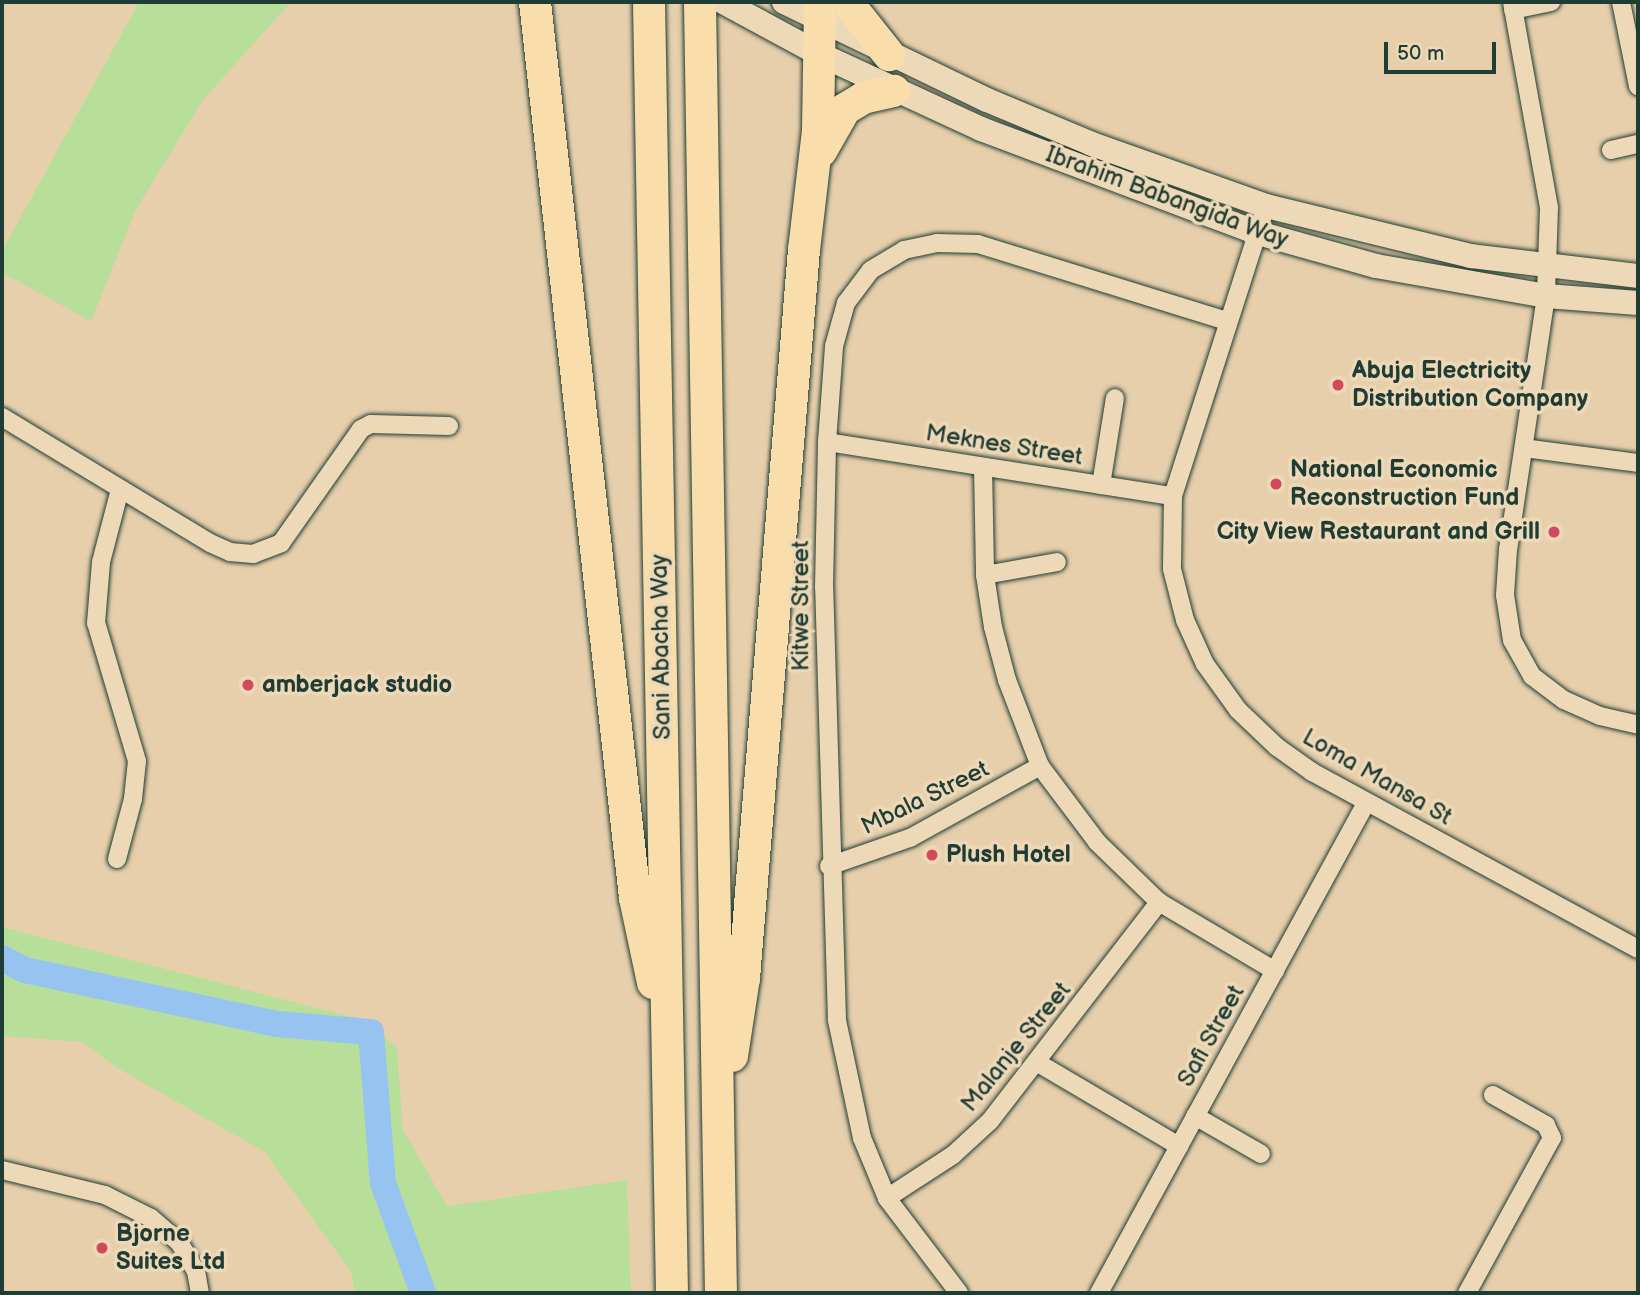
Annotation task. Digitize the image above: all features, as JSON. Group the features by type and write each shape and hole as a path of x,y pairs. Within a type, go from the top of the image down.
{"highway":[{"path":"535,2 635,898 668,1056"},
{"name":"Sani Abacha Way","path":"649,2 672,1293"},
{"name":"Sani Abacha Way","path":"700,2 721,1293"},
{"path":"847,2 889,55"},
{"path":"717,1151 744,978 814,165 821,55 820,11"},
{"path":"814,165 845,109 863,98 894,91"}],"main road":[{"name":"Ibrahim Babangida Way","path":"723,2 894,91 981,129 1258,233 1376,266 1546,296 1638,303"},
{"name":"Ibrahim Babangida Way","path":"784,2 820,11 889,55 1092,144 1266,206 1391,239 1548,268 1638,276"}],"street":[{"path":"1550,2 1513,6 1545,173 1548,268 1505,594 1512,640 1532,676 1564,700 1600,716 1638,725"},
{"path":"1621,2 1638,86"},
{"path":"1611,149 1638,144"},
{"name":"Loma Mansa St","path":"1266,206 1226,321 1173,496 1172,569 1185,620 1205,664 1238,710 1277,747 1367,803 1638,949"},
{"name":"Kitwe Street","path":"959,1293 887,1198 862,1138 847,1082 837,1020 829,866 827,442 834,346 846,303 871,270 904,250 937,243 978,244 1226,321"},
{"path":"1101,485 1115,398"},
{"path":"2,417 210,543 230,552 253,554 281,543 361,429 371,424 449,426"},
{"name":"Meknes Street","path":"827,442 1173,496"},
{"path":"1524,448 1638,463"},
{"path":"983,467 985,575 1007,680 1040,766 1097,842 1159,902 1275,971"},
{"path":"117,859 133,799 137,761 96,623 101,562 120,489"},
{"path":"985,575 1057,562"},
{"name":"Mbala Street","path":"829,866 910,838 1040,766"},
{"name":"Safi Street","path":"1098,1293 1367,803"},
{"name":"Malanje Street","path":"887,1198 953,1155 990,1121 1038,1063 1159,902"},
{"path":"1038,1063 1179,1146"},
{"path":"1467,1293 1552,1138 1546,1125 1493,1095"},
{"path":"1195,1116 1261,1154"},
{"path":"2,1170 105,1195 151,1218 179,1242 196,1271 200,1293"}],"green space":[{"path":"139,2 291,2 203,100 135,211 91,321 2,273 2,251"},
{"path":"2,927 364,1020 397,1048 403,1130 447,1206 627,1180 631,1293 355,1293 351,1272 265,1152 119,1069 82,1042 2,1036"}],"waterway":[{"path":"2,958 25,970 277,1024 371,1032 383,1183 423,1293"}],"place":[{"name":"Abuja Electricity Distribution Company","path":"1338,385"},
{"name":"National Economic Reconstruction Fund","path":"1276,484"},
{"name":"City View Restaurant and Grill","path":"1554,532"},
{"name":"amberjack studio","path":"248,685"},
{"name":"Plush Hotel","path":"932,855"},
{"name":"Bjorne Suites Ltd","path":"102,1248"}]}
